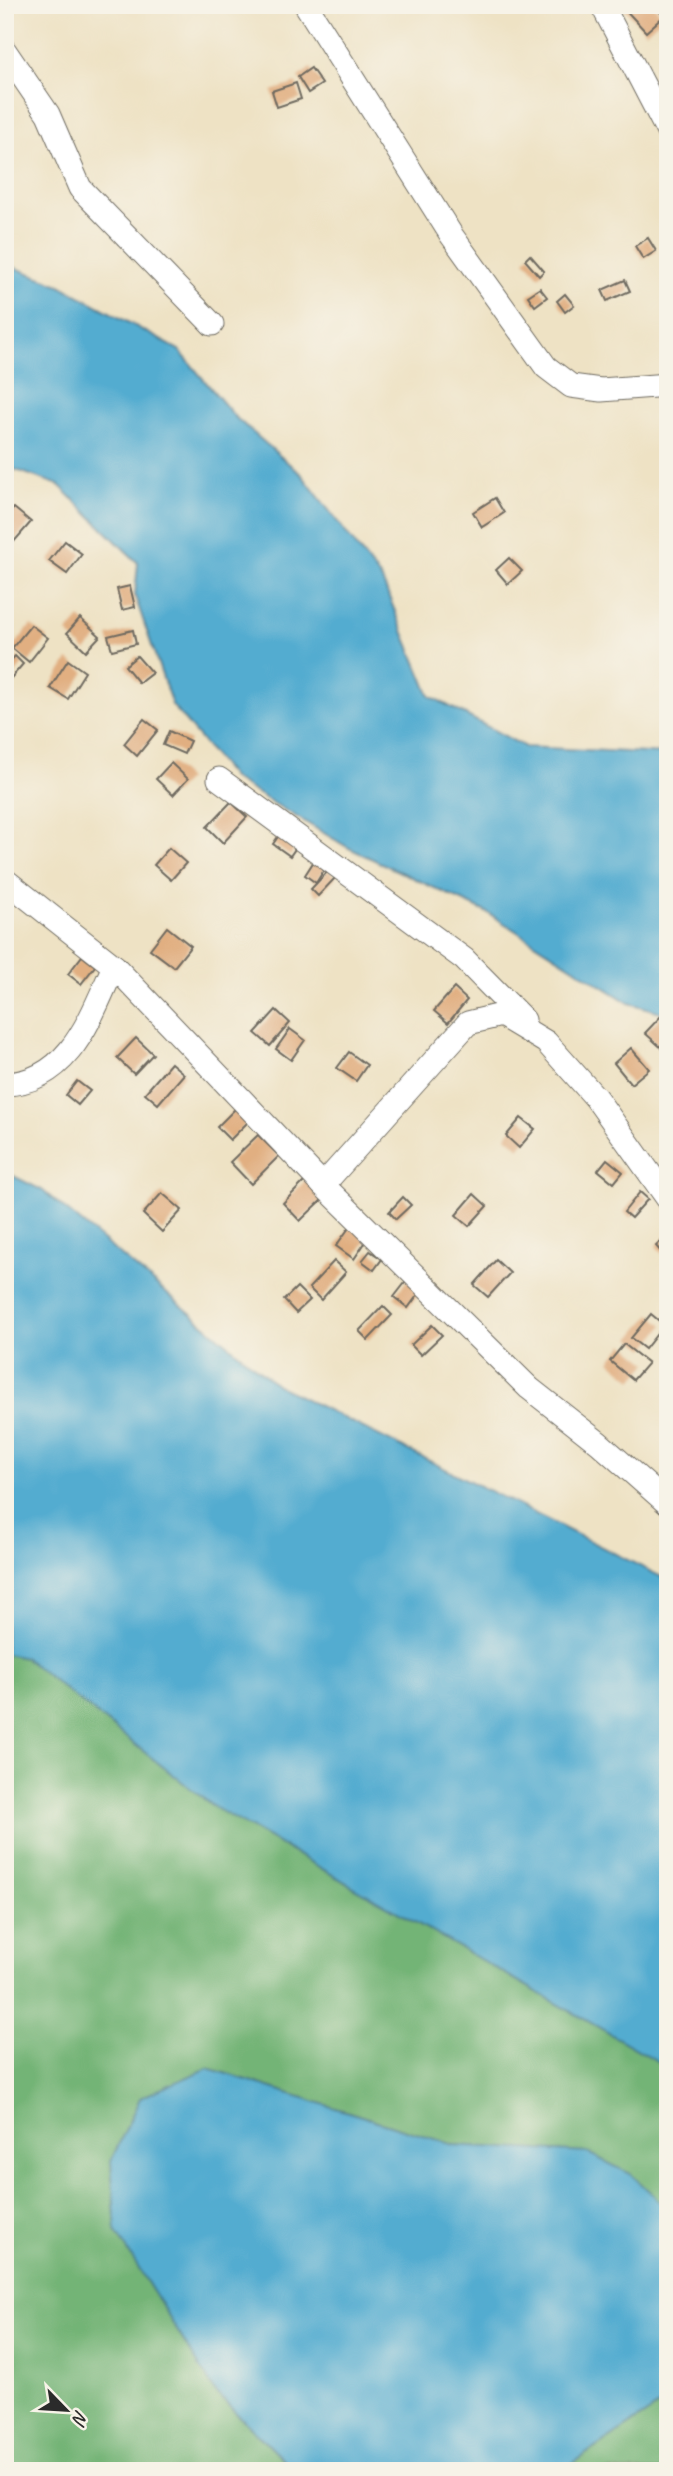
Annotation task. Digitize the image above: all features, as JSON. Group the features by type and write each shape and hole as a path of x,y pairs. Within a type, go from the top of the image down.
{"street":[{"path":"306,5 452,236 546,367 572,386 601,390 668,385"},
{"path":"602,5 668,132"},
{"path":"5,51 48,114 80,188 212,324"},
{"path":"219,779 464,959 546,1042 596,1098 668,1199"},
{"path":"5,880 114,966 323,1185 529,1388 599,1443 668,1504"},
{"path":"5,1084 27,1084 54,1067 83,1035 114,966"},
{"path":"323,1185 468,1023 501,1015 546,1042"}],"green space":[{"path":"5,1594 668,2065 668,2216 663,2204 588,2154 454,2145 208,2068 213,2384 216,2393 294,2471 5,2471"},
{"path":"668,2400 668,2471 560,2471"}],"water":[{"path":"5,264 60,285 179,350 235,417 302,475 382,580 430,696 525,747 668,754 668,1014 629,1003 488,913 349,848 233,779 172,705 135,596 138,563 59,485 5,466"},
{"path":"5,1172 42,1190 277,1385 668,1580 668,2067 214,1807 25,1658 5,1654"},
{"path":"208,2068 454,2145 588,2153 631,2174 663,2204 668,2216 668,2400 560,2471 294,2471 216,2393 116,2232 111,2161 140,2098"}],"building":[{"path":"621,5 653,5 664,16 646,32"},
{"path":"311,68 322,84 308,93 298,77"},
{"path":"296,83 301,99 277,107 272,91"},
{"path":"648,238 656,251 643,259 635,246"},
{"path":"530,255 544,271 539,276 525,260"},
{"path":"625,280 630,291 607,301 602,290"},
{"path":"540,288 547,297 535,306 528,296"},
{"path":"565,294 574,305 565,312 557,301"},
{"path":"495,498 504,513 482,527 473,512"},
{"path":"14,508 31,522 12,544 5,539 5,518"},
{"path":"65,541 82,554 67,574 49,561"},
{"path":"509,558 522,571 508,584 496,570"},
{"path":"130,586 135,607 122,610 117,589"},
{"path":"80,618 100,636 86,651 67,633"},
{"path":"31,625 48,638 29,662 12,648"},
{"path":"133,630 136,644 112,650 108,636"},
{"path":"15,656 23,664 5,685 5,667"},
{"path":"137,656 152,673 139,683 125,666"},
{"path":"68,660 85,672 68,699 50,688"},
{"path":"144,719 158,730 137,756 124,744"},
{"path":"169,731 190,741 184,754 163,745"},
{"path":"171,763 188,779 173,795 156,779"},
{"path":"231,802 247,817 223,843 207,827"},
{"path":"282,831 299,843 290,856 273,844"},
{"path":"169,848 186,863 171,880 154,865"},
{"path":"316,858 327,865 316,883 305,875"},
{"path":"329,870 336,877 318,896 311,889"},
{"path":"167,927 191,946 174,967 150,949"},
{"path":"82,956 95,966 81,984 68,974"},
{"path":"454,988 467,1000 448,1023 434,1011"},
{"path":"276,1010 290,1023 270,1046 255,1033"},
{"path":"662,1015 668,1020 668,1046 664,1050 645,1033"},
{"path":"290,1029 305,1040 291,1060 276,1049"},
{"path":"136,1038 153,1054 134,1074 117,1058"},
{"path":"631,1048 649,1069 631,1084 614,1063"},
{"path":"349,1052 367,1065 356,1081 337,1068"},
{"path":"171,1063 184,1074 158,1104 145,1093"},
{"path":"77,1081 90,1091 78,1105 66,1095"},
{"path":"235,1109 248,1122 230,1140 217,1127"},
{"path":"521,1118 535,1129 519,1148 506,1136"},
{"path":"258,1135 279,1156 251,1184 230,1162"},
{"path":"607,1159 623,1172 614,1183 598,1170"},
{"path":"308,1178 326,1196 300,1221 283,1203"},
{"path":"640,1192 648,1199 631,1218 624,1212"},
{"path":"162,1193 182,1210 162,1232 143,1214"},
{"path":"474,1194 487,1206 469,1226 456,1215"},
{"path":"403,1197 411,1205 396,1219 389,1212"},
{"path":"354,1221 371,1234 354,1259 336,1246"},
{"path":"666,1237 668,1239 668,1260 656,1246"},
{"path":"370,1251 382,1259 374,1270 362,1261"},
{"path":"496,1260 510,1273 488,1297 474,1285"},
{"path":"334,1261 346,1272 321,1300 309,1288"},
{"path":"408,1279 422,1289 408,1308 394,1297"},
{"path":"297,1287 310,1300 296,1313 284,1300"},
{"path":"383,1306 392,1315 368,1340 359,1331"},
{"path":"651,1314 664,1325 645,1349 631,1338"},
{"path":"432,1325 442,1335 421,1355 411,1345"},
{"path":"624,1344 648,1363 633,1380 610,1361"}]}
